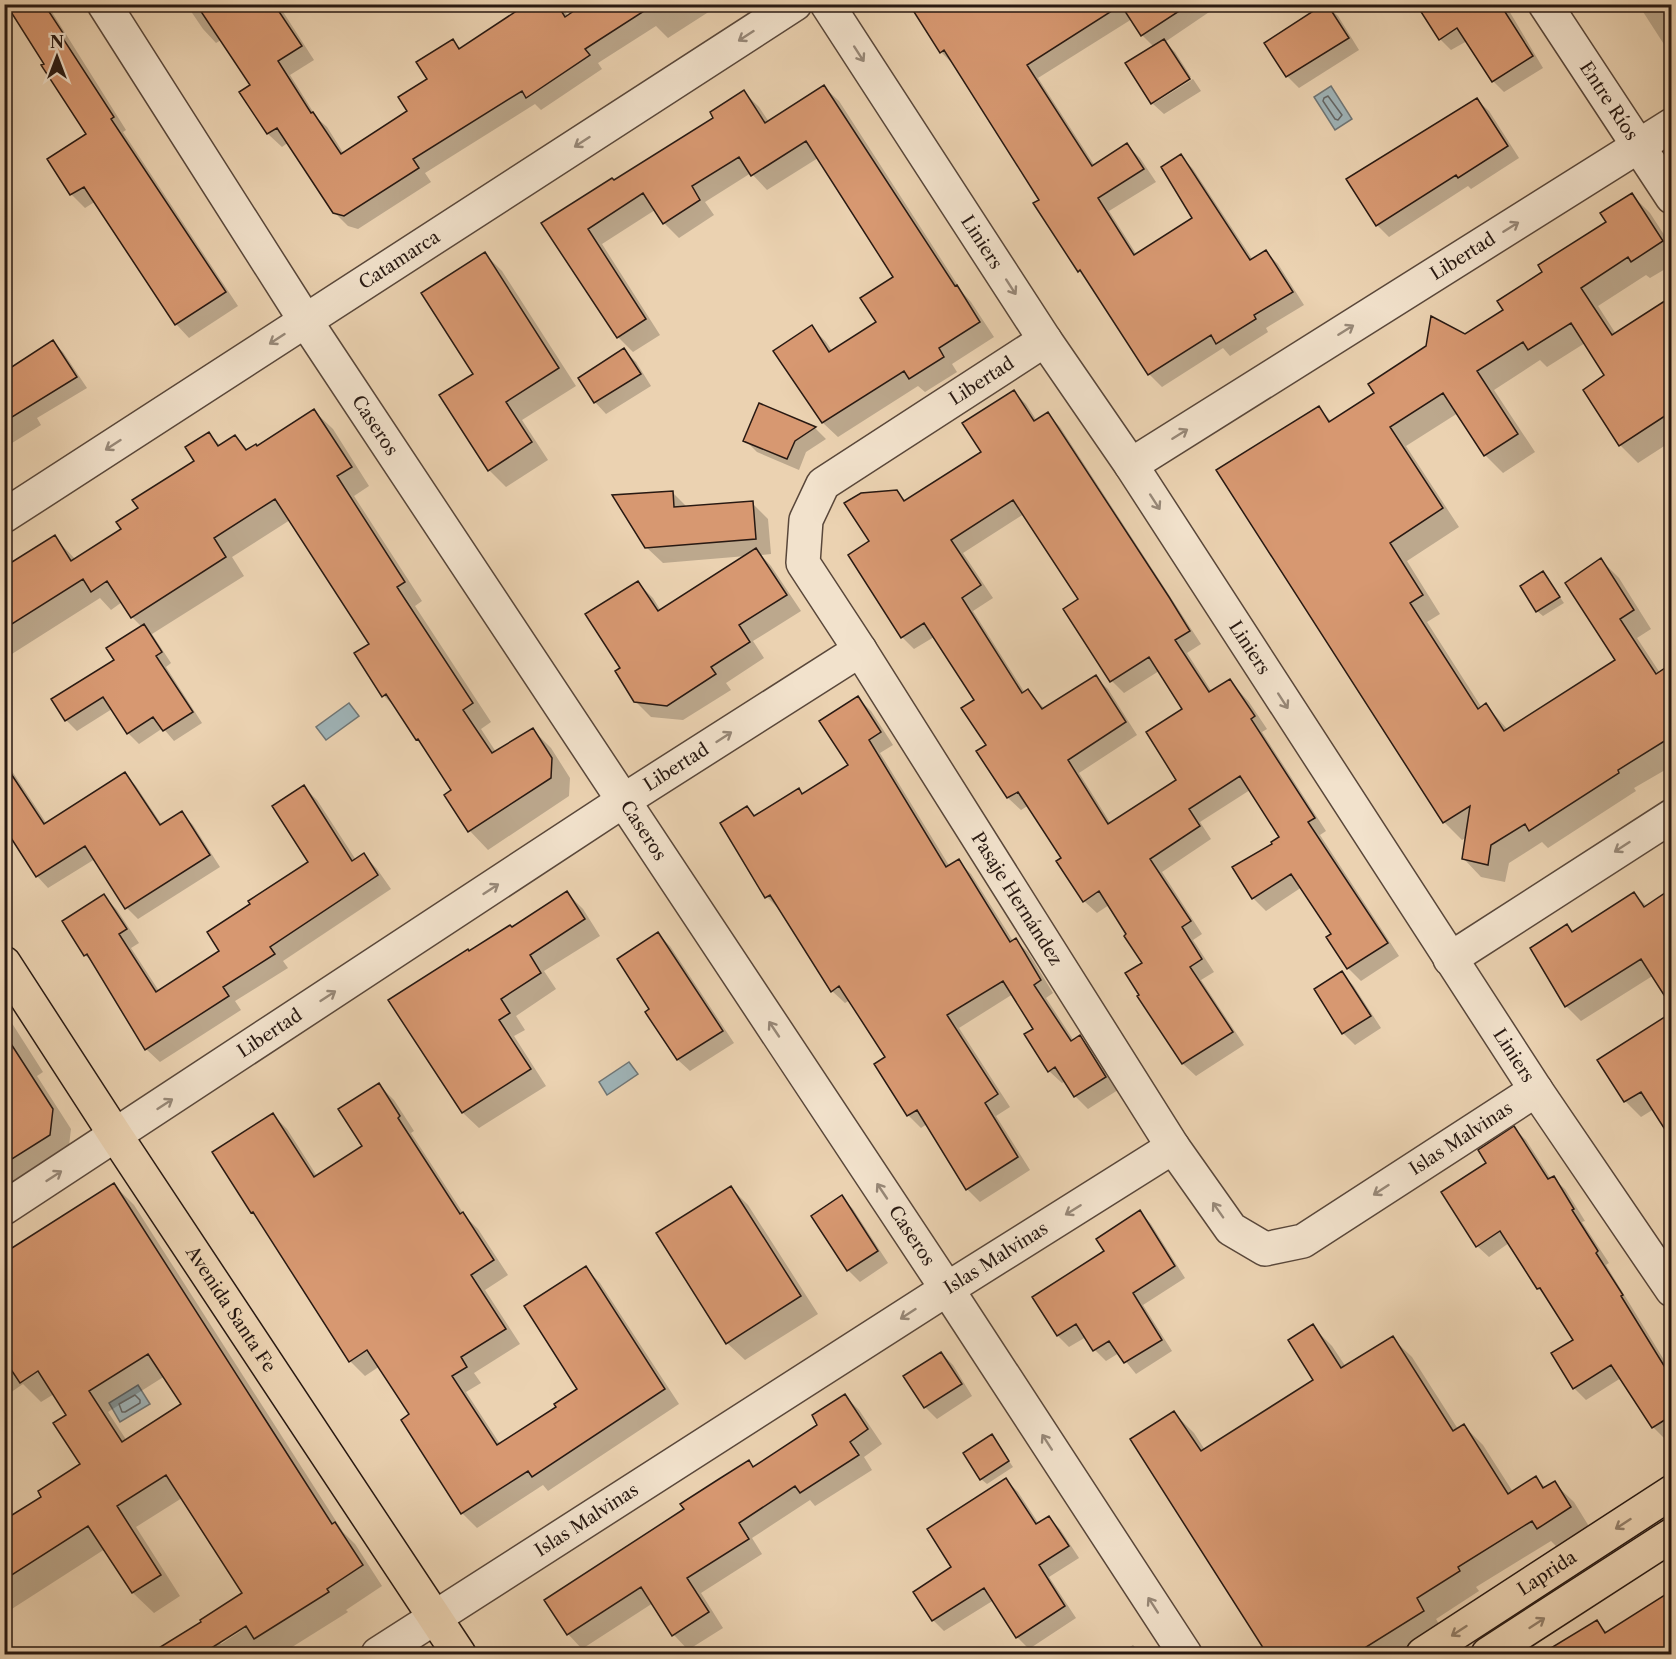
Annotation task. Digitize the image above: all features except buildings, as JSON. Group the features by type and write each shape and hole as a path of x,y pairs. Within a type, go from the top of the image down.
{"main road":[{"name":"Avenida Santa Fe","path":"4,963 459,1654"},
{"name":"Laprida","path":"1423,1654 1671,1492"},
{"name":"Laprida","path":"1488,1654 1671,1535"}],"street":[{"name":"Caseros","path":"104,4 305,320 947,1289 1185,1654"},
{"name":"Catamarca","path":"4,516 795,4"},
{"name":"Liniers","path":"827,4 1045,340 1131,465 1536,1090 1671,1290"},
{"name":"Entre Ríos","path":"1545,4 1671,197"},
{"name":"Libertad","path":"1131,465 1671,125"},
{"name":"Libertad","path":"4,1208 623,801 860,650 803,563 806,520 823,484 1045,340"},
{"name":"Pasaje Hernández","path":"860,650 1173,1147"},
{"path":"1450,958 1671,816"},
{"name":"Islas Malvinas","path":"378,1654 1173,1147 1231,1229 1265,1249 1303,1241 1536,1090"}],"water":[{"path":"1331,86 1352,119 1335,130 1314,97"},
{"path":"349,703 359,716 326,740 316,727"},
{"path":"629,1062 638,1074 607,1095 599,1082"},
{"path":"138,1385 150,1404 120,1422 109,1403"}]}
